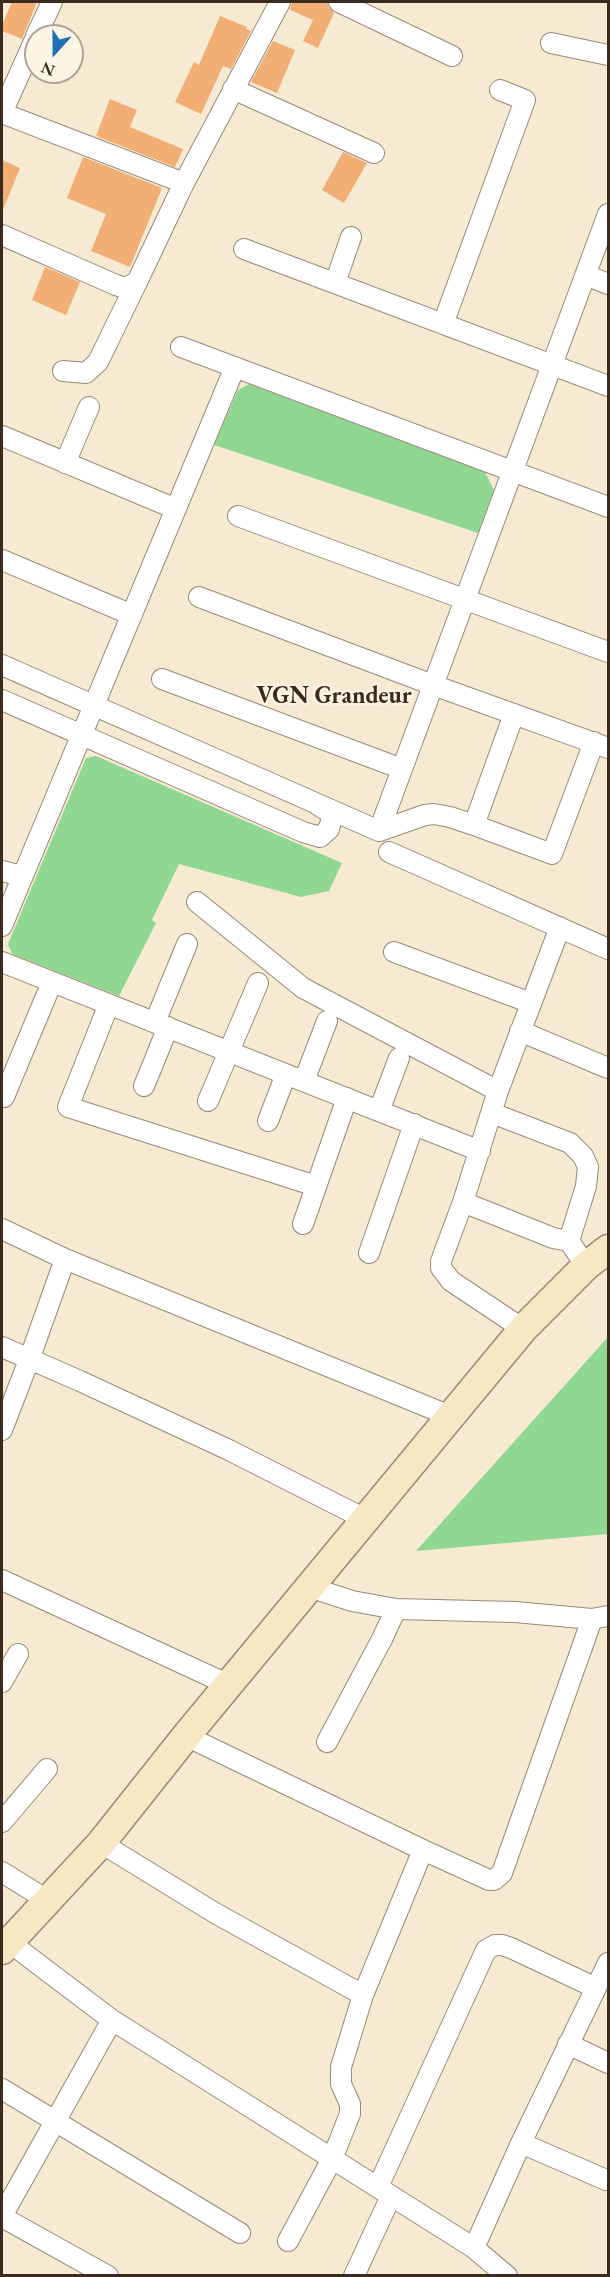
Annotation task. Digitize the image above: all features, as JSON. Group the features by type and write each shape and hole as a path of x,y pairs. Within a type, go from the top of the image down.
{"street":[{"path":"42,24 52,2"},
{"path":"63,370 86,373 98,362 184,183 280,2"},
{"path":"339,2 452,56"},
{"path":"551,43 609,55"},
{"path":"24,64 2,113 184,183"},
{"path":"233,89 374,153"},
{"path":"443,324 525,100 500,90"},
{"path":"379,831 609,214"},
{"path":"2,235 116,285 125,288 137,282"},
{"path":"335,283 351,237"},
{"path":"244,249 609,386"},
{"path":"586,275 609,284"},
{"path":"181,347 609,507"},
{"path":"2,926 235,367"},
{"path":"66,463 89,407"},
{"path":"2,436 176,509"},
{"path":"238,516 609,652"},
{"path":"2,560 132,615"},
{"path":"199,597 601,745 552,854 450,817 425,815 379,831 318,805"},
{"path":"2,665 325,808 332,817 329,829 320,837 312,836 2,700"},
{"path":"162,679 402,770"},
{"path":"474,825 514,714"},
{"path":"389,852 609,949"},
{"path":"2,871 22,876"},
{"path":"197,902 303,988 498,1091"},
{"path":"523,1329 451,1281 443,1273 441,1261 463,1202 498,1091 560,927"},
{"path":"144,1086 187,944"},
{"path":"394,952 531,1003"},
{"path":"2,962 480,1151"},
{"path":"4,1096 52,982"},
{"path":"208,1101 258,982"},
{"path":"109,1004 68,1107 316,1186"},
{"path":"267,1121 295,1078 327,1021"},
{"path":"520,1031 609,1068"},
{"path":"379,1111 399,1058"},
{"path":"303,1224 347,1098"},
{"path":"492,1113 570,1143 583,1156 588,1167 586,1186 569,1241"},
{"path":"369,1253 414,1125"},
{"path":"463,1202 553,1238 569,1241 586,1266"},
{"path":"2,1229 65,1258 450,1416"},
{"path":"507,2276 474,2248 112,2020 5,1946 101,1843 186,1736 523,1329 586,1266 609,1249"},
{"path":"2,1430 65,1258"},
{"path":"2,1347 228,1450 367,1520"},
{"path":"2,1580 229,1685"},
{"path":"186,1736 489,1880 494,1880 502,1873 600,1618 515,1612 396,1609 352,1601 309,1587"},
{"path":"327,1742 396,1609"},
{"path":"2,1682 18,1654"},
{"path":"2,1822 47,1769"},
{"path":"101,1843 215,1914 363,1995"},
{"path":"288,2241 332,2159 350,2114 350,2104 340,2077 363,1995 423,1850"},
{"path":"2,1872 47,1900"},
{"path":"354,2276 385,2191 486,1950 502,1945 511,1948 596,1988"},
{"path":"474,2248 521,2143 609,1963"},
{"path":"108,2276 2,2216 112,2020"},
{"path":"568,2044 609,2063"},
{"path":"2,2089 240,2233"},
{"path":"521,2143 606,2180"}],"green space":[{"path":"249,384 485,472 494,490 478,533 214,445 238,390"},
{"path":"96,756 342,863 329,891 301,897 179,864 152,920 156,923 119,996 12,954 8,944 86,758"},
{"path":"608,1337 608,1534 416,1551"}],"building":[{"path":"12,2 37,2 28,24 24,24 22,39 2,31 2,25"},
{"path":"292,2 327,2 334,13 318,48 303,41 313,20 290,10"},
{"path":"220,16 247,27 246,29 251,31 231,69 223,66 201,114 175,102 194,62 199,65"},
{"path":"273,41 295,50 277,93 251,82"},
{"path":"110,99 137,110 130,127 183,149 175,167 96,136"},
{"path":"343,152 367,163 344,203 322,190"},
{"path":"83,157 162,188 130,267 91,251 106,214 67,198"},
{"path":"2,160 20,168 2,212"},
{"path":"45,267 80,282 66,315 32,300"}],"district":[{"name":"VGN Grandeur","path":"334,696"}]}
